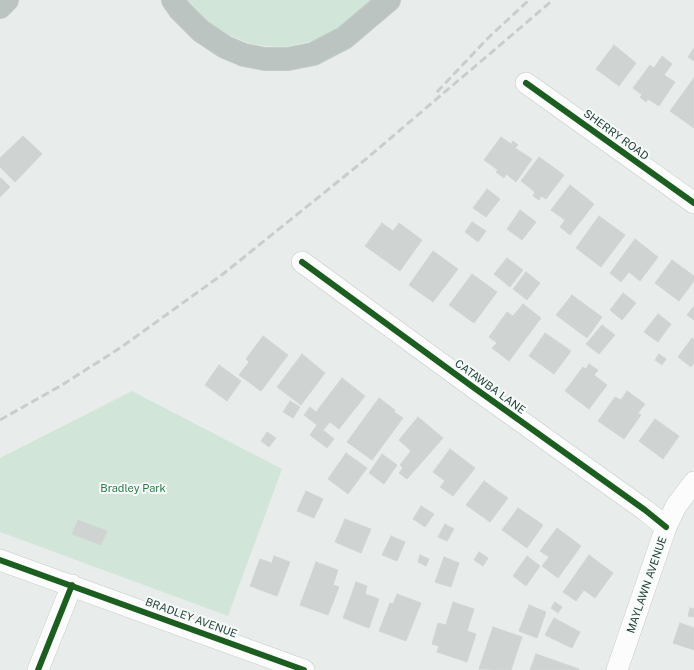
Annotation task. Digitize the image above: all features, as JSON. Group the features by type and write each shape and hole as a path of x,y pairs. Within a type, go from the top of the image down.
{"highway":[{"path":"0,7 7,0"},
{"path":"174,0 180,10 201,31 225,47 244,55 265,59 288,59 313,54 344,38 389,0"}],"street":[{"name":"SHERRY ROAD","path":"526,83 694,203"},
{"name":"CATAWBA LANE","path":"302,262 645,510 666,527"},
{"name":"MAYLAWN AVENUE","path":"617,670 666,527 676,506 694,482"},
{"name":"BRADLEY AVENUE","path":"0,560 304,670"},
{"path":"38,670 72,585"}],"green space":[{"path":"188,0 371,0 340,27 316,40 290,46 277,47 251,44 229,35 209,22"},
{"name":"Bradley Park","path":"132,391 282,469 228,616 0,532 0,458"}],"building":[{"path":"614,45 636,63 619,86 596,69"},
{"path":"694,48 694,61 688,57"},
{"path":"662,56 672,64 664,75 675,82 659,106 648,99 646,102 640,97 642,95 633,88 650,65 654,68"},
{"path":"694,78 694,128 670,111"},
{"path":"23,136 42,154 15,182 0,167 0,158"},
{"path":"501,137 511,144 513,141 518,145 515,148 532,159 516,182 506,174 504,178 496,172 498,170 484,160"},
{"path":"539,157 564,175 546,199 541,196 539,200 533,196 535,192 521,181"},
{"path":"1,178 10,187 0,197 0,179"},
{"path":"570,185 594,204 570,235 560,227 565,220 551,210"},
{"path":"487,189 500,199 486,217 473,208"},
{"path":"520,210 536,222 522,240 507,229"},
{"path":"599,216 625,235 601,267 576,248"},
{"path":"472,222 486,231 478,242 465,232"},
{"path":"382,223 393,231 399,223 422,240 400,271 365,246"},
{"path":"635,239 658,257 640,281 629,272 621,282 610,273"},
{"path":"433,251 458,269 433,302 409,285"},
{"path":"507,258 523,270 510,287 494,274"},
{"path":"672,260 694,276 694,281 679,301 655,283"},
{"path":"526,272 540,283 527,300 513,289"},
{"path":"472,274 497,292 474,323 449,305"},
{"path":"623,293 636,303 622,320 610,310"},
{"path":"572,295 602,317 587,338 556,315"},
{"path":"523,304 541,318 509,361 492,348 497,343 489,337 507,312 513,316"},
{"path":"694,306 694,320 687,315"},
{"path":"658,314 671,324 658,342 644,332"},
{"path":"602,325 615,335 599,354 586,344"},
{"path":"545,333 571,351 554,374 529,356"},
{"path":"263,336 288,355 261,391 239,375 249,362 246,359"},
{"path":"692,338 694,340 694,363 691,367 678,357"},
{"path":"302,354 325,373 301,405 277,387"},
{"path":"659,354 666,359 662,365 655,360"},
{"path":"589,364 598,370 594,375 607,385 589,409 565,391 583,367 586,369"},
{"path":"219,365 241,381 227,401 205,385"},
{"path":"342,378 365,396 339,429 330,422 323,430 334,439 327,448 310,435 317,425 304,415 310,407 316,412"},
{"path":"627,391 645,404 638,413 641,415 624,439 598,421 615,397 621,400"},
{"path":"379,398 403,418 372,460 347,442"},
{"path":"290,401 300,407 293,418 283,412"},
{"path":"418,417 443,438 407,479 399,473 403,468 400,465 411,451 399,440"},
{"path":"655,419 679,436 663,459 639,441"},
{"path":"267,432 276,438 269,447 261,441"},
{"path":"450,449 475,468 453,496 440,487 445,481 433,472"},
{"path":"346,453 367,468 348,494 328,479"},
{"path":"382,454 397,465 384,484 369,473"},
{"path":"484,481 508,498 490,522 466,505"},
{"path":"306,491 323,499 314,518 297,511"},
{"path":"421,506 434,514 425,527 413,519"},
{"path":"518,508 543,525 527,548 502,530"},
{"path":"345,519 371,529 361,553 335,542"},
{"path":"78,520 107,531 101,545 72,534"},
{"path":"445,524 454,529 447,541 438,537"},
{"path":"557,528 581,546 558,578 542,566 549,557 540,551"},
{"path":"391,536 405,542 397,561 382,555"},
{"path":"479,552 488,558 483,566 474,560"},
{"path":"420,555 429,559 426,566 418,562"},
{"path":"589,555 613,573 595,598 584,590 576,601 563,592"},
{"path":"274,556 290,562 277,596 250,586 260,559 272,563"},
{"path":"527,556 540,566 526,586 513,576"},
{"path":"444,557 459,563 451,587 435,582"},
{"path":"316,562 338,570 333,585 339,587 328,615 300,605"},
{"path":"356,582 367,586 365,594 379,599 369,628 343,618"},
{"path":"397,594 421,603 406,641 379,631 390,603 393,604"},
{"path":"453,602 474,609 467,631 476,634 467,662 437,652 439,646 432,644 438,623 446,625"},
{"path":"555,602 562,607 558,613 551,608"},
{"path":"529,605 546,612 537,638 519,631"},
{"path":"690,608 694,609 694,617 688,616"},
{"path":"554,618 580,632 572,648 545,635"},
{"path":"680,623 694,628 694,650 673,643"},
{"path":"493,627 522,637 511,670 479,669"},
{"path":"536,654 579,669 579,670 530,670"}],"railway":[{"path":"437,92 488,38 529,0"},
{"path":"0,420 62,385 120,348 223,274 366,159 553,0"}],"cycle path":[{"path":"526,83 694,203"},
{"path":"302,262 645,510 666,527"},
{"path":"0,560 304,670"},
{"path":"38,670 72,585"}]}
